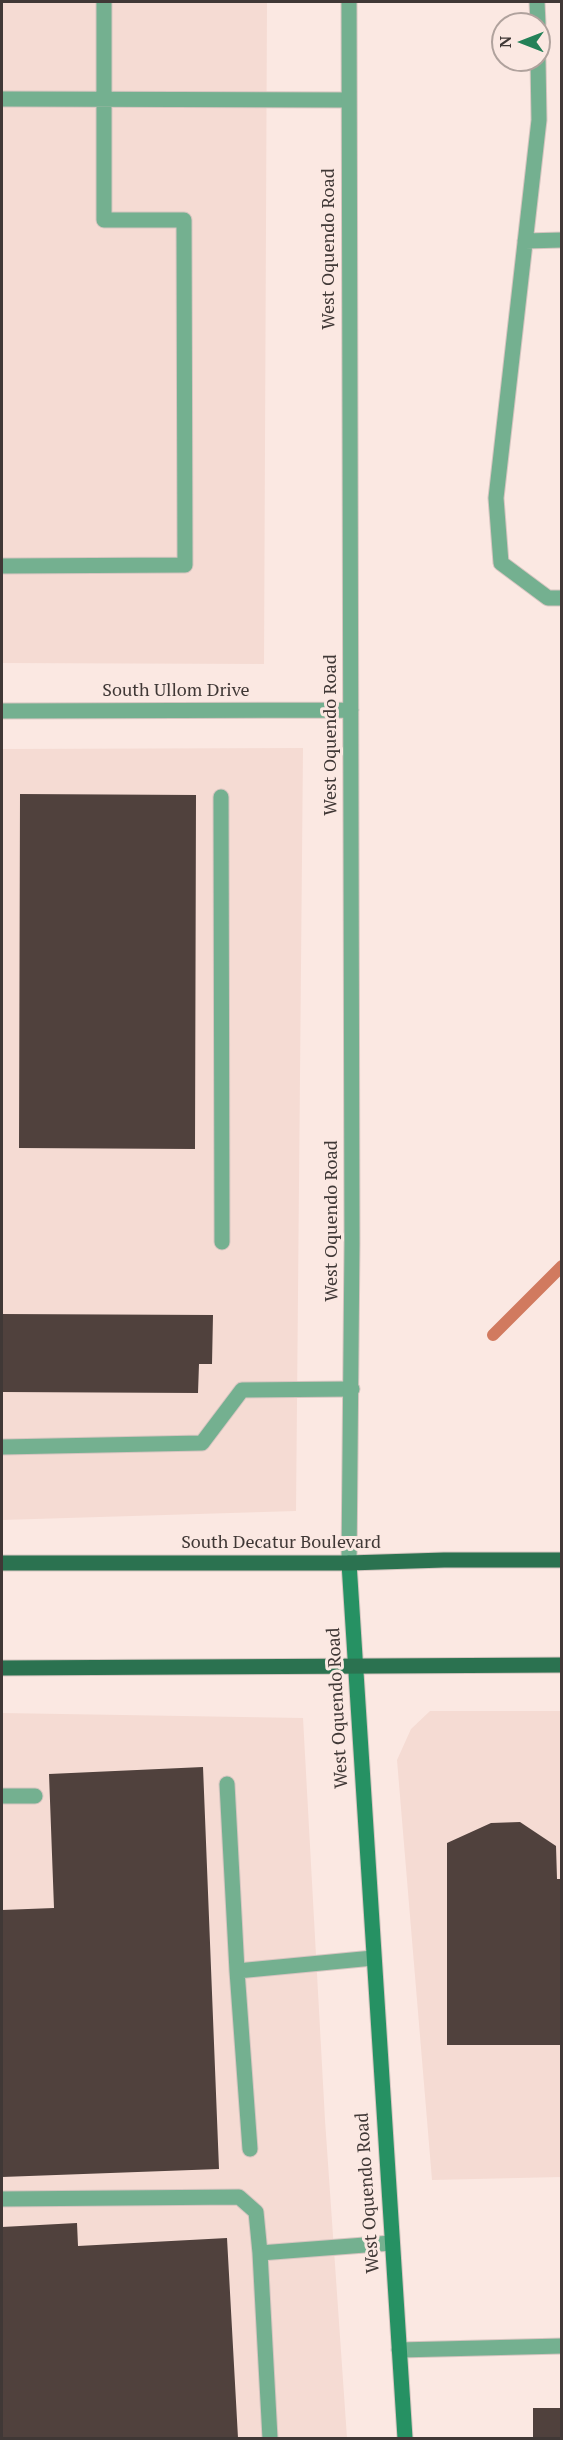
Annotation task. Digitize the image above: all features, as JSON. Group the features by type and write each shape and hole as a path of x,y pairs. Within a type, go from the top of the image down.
{"main road":[{"name":"South Decatur Boulevard","path":"2,1563 349,1563 561,1560"},
{"path":"2,1668 561,1665"}],"street":[{"path":"2,566 185,565 184,220 104,220 104,2"},
{"name":"West Oquendo Road","path":"349,2 348,556 351,710 352,1389 349,1563 405,2439"},
{"path":"538,72 539,120 496,498 501,563 548,598 561,598"},
{"path":"2,99 348,100"},
{"path":"525,241 561,240"},
{"name":"South Ullom Drive","path":"2,711 351,710"},
{"path":"221,797 222,1242"},
{"path":"2,1447 202,1443 242,1390 352,1389"},
{"path":"227,1784 250,2149"},
{"path":"2,1796 35,1796"},
{"path":"237,1971 373,1959"},
{"path":"2,2199 239,2198 256,2212 270,2439"},
{"path":"260,2253 392,2243"},
{"path":"399,2350 561,2346"}],"shaded area":[{"path":"2,2 267,2 264,664 2,663"},
{"path":"303,748 296,1511 2,1520 2,749"},
{"path":"430,1711 561,1711 561,2177 432,2180 397,1760 411,1729"},
{"path":"2,1713 303,1718 325,2120 347,2438 2,2438"}],"building":[{"path":"20,794 196,795 195,1149 19,1148"},
{"path":"2,1314 213,1315 212,1364 199,1364 198,1393 2,1392"},
{"path":"203,1767 219,2169 2,2177 2,1910 54,1908 49,1774"},
{"path":"520,1822 556,1846 557,1879 562,1879 562,2045 447,2045 447,1843 491,1823"},
{"path":"77,2223 78,2246 227,2238 238,2438 2,2438 2,2227"},
{"path":"533,2408 562,2408 562,2438 533,2438"}],"waterway":[{"path":"493,1335 562,1266"}]}
